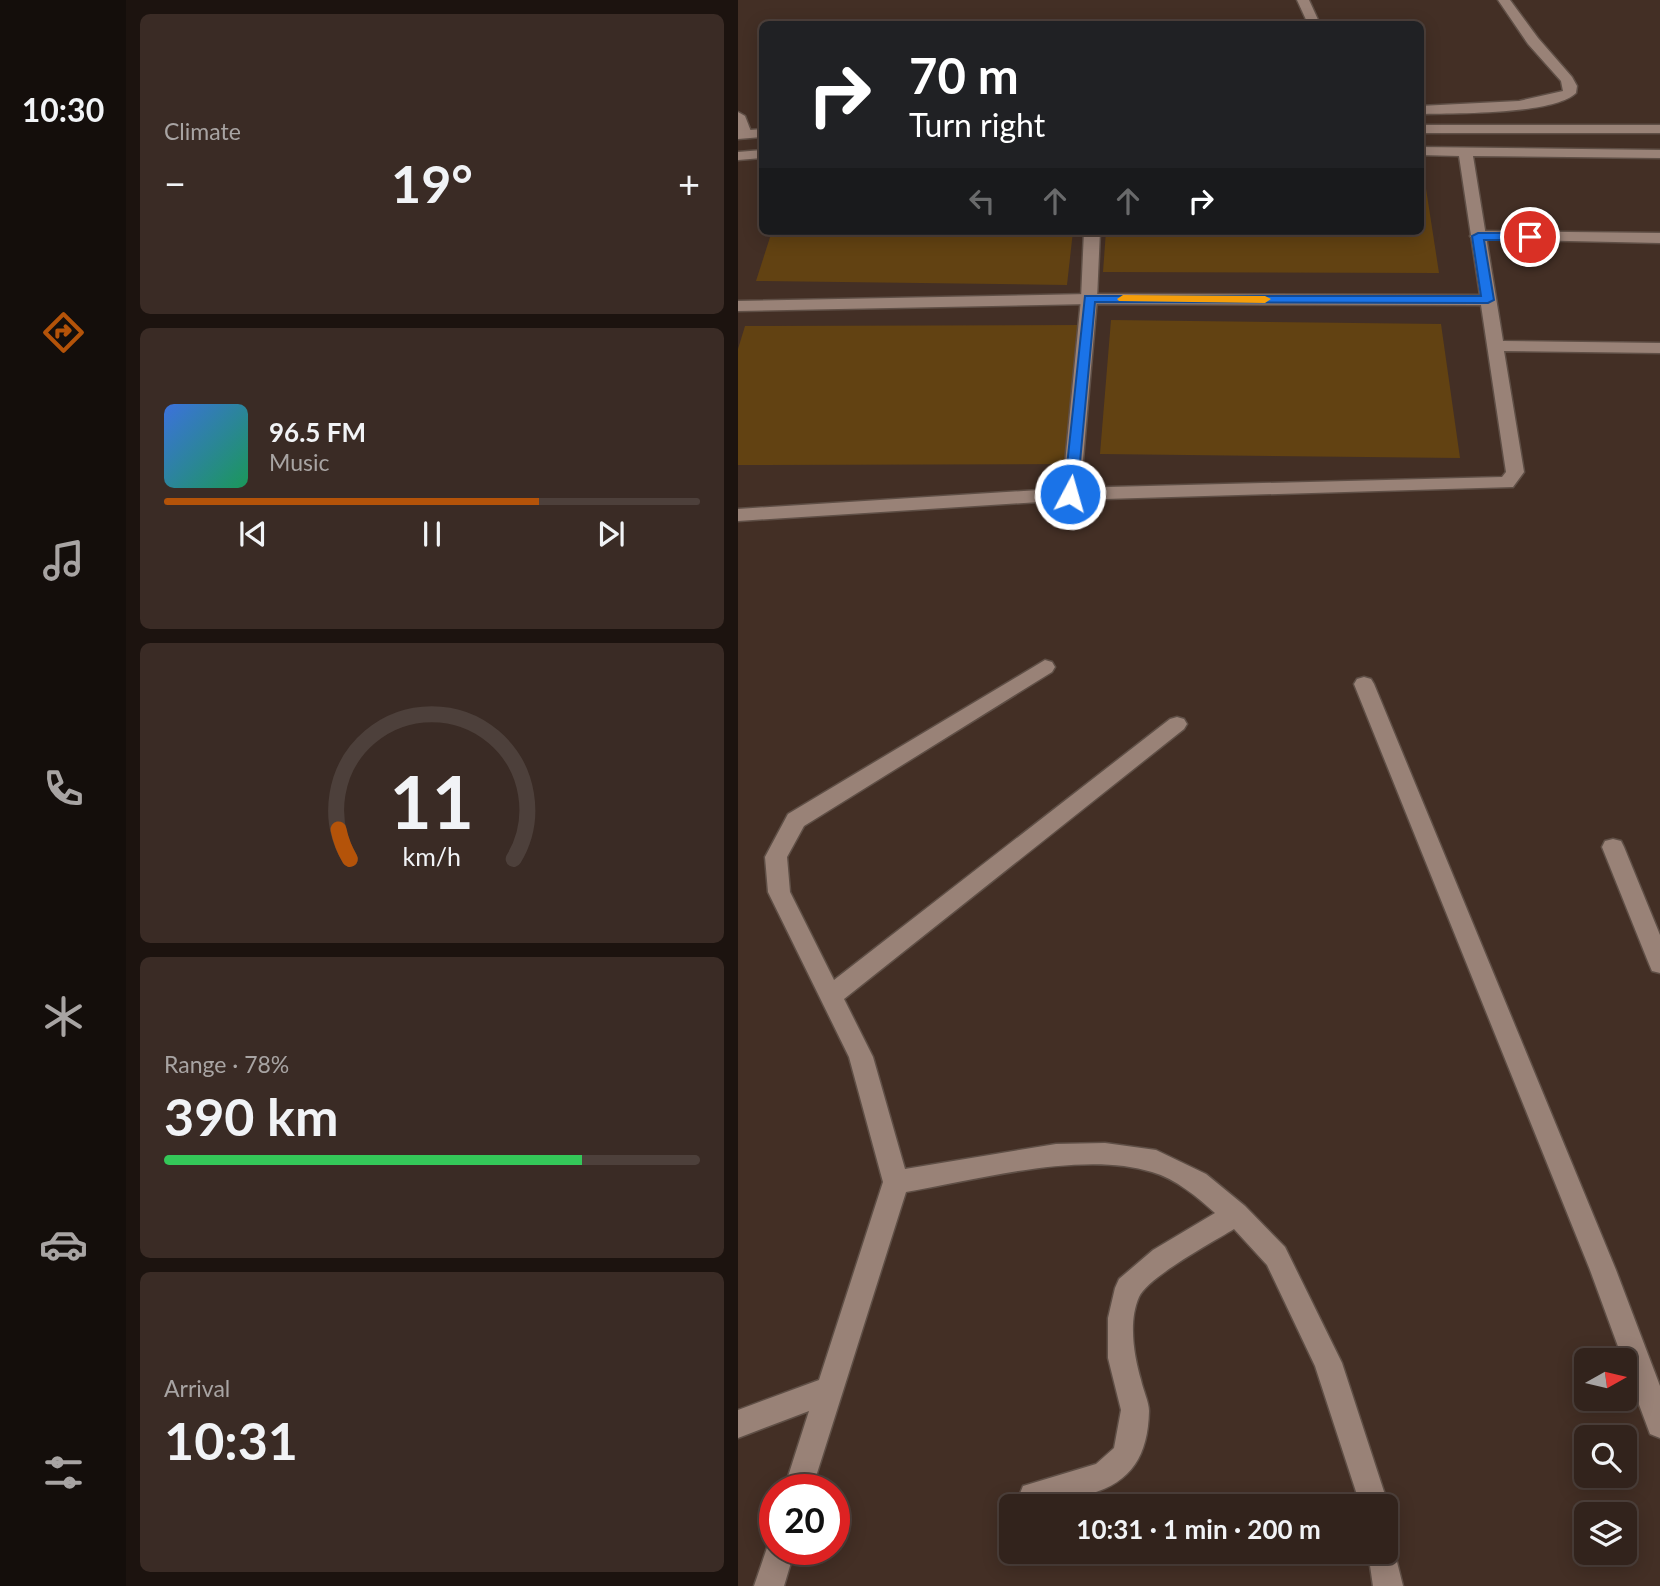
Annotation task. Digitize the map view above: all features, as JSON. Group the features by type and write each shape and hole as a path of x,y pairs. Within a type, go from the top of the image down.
{"street":[{"path":"1303,0 1313,21"},
{"path":"1424,110 1486,107 1552,99 1569,93 1567,80 1504,0"},
{"path":"738,116 742,135"},
{"path":"1424,129 1660,129"},
{"path":"1424,151 1660,154"},
{"path":"738,514 1070,494 1507,484 1515,472 1493,346 1465,151"},
{"path":"738,156 759,154"},
{"path":"1070,494 1093,235"},
{"path":"1478,236 1660,238"},
{"path":"738,306 1089,299 1488,300"},
{"path":"1493,346 1660,348"},
{"path":"803,1474 896,1182 861,1056 779,892 776,857 796,820 1045,667"},
{"path":"1364,684 1598,1258 1660,1424"},
{"path":"830,996 1177,724"},
{"path":"1613,847 1660,964"},
{"path":"896,1182 1056,1155 1105,1154 1156,1161 1197,1182 1237,1214 1276,1256 1322,1352 1371,1494"},
{"path":"1040,1494 1104,1476 1127,1456 1135,1410 1121,1358 1121,1318 1128,1288 1162,1259 1237,1214"},
{"path":"738,1424 828,1390"},
{"path":"1384,1564 1388,1586"},
{"path":"769,1586 775,1565"}],"building":[{"path":"1424,176 1439,273 1103,272 1106,235 1424,235"},
{"path":"771,235 1073,235 1067,285 756,281"},
{"path":"1111,320 1441,324 1460,458 1100,454"},
{"path":"1082,325 1073,464 738,465 738,349 745,326"}],"slow traffic":[{"path":"1123,299 1265,299"}],"route":[{"path":"1070,494 1089,299 1488,300 1478,236 1530,237"}]}
